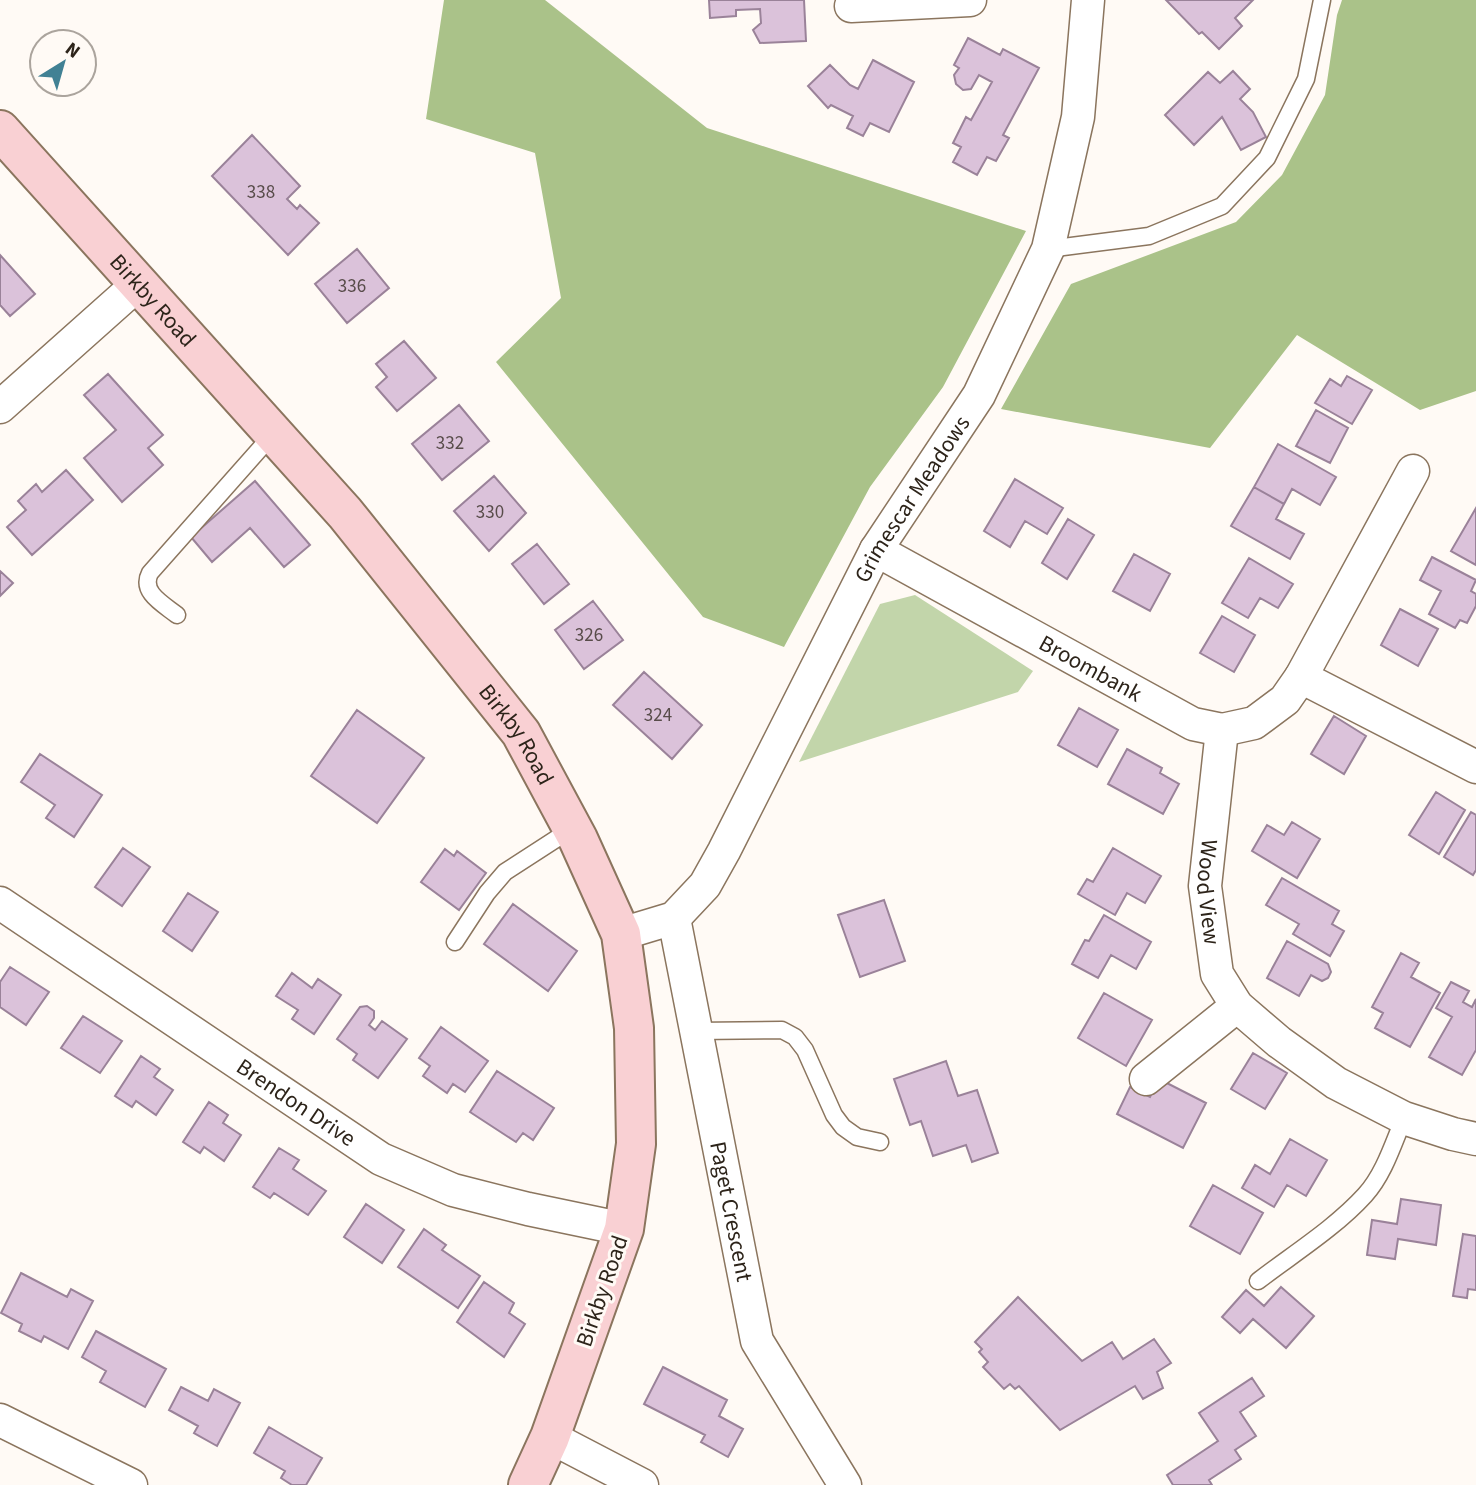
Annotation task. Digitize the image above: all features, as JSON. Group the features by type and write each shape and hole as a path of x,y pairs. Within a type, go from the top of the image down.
{"street":[{"path":"851,5 970,0"},
{"name":"Grimescar Meadows","path":"621,934 674,918 705,885 876,550 979,395 1048,248 1078,117 1088,0"},
{"name":"Birkby Road","path":"0,130 345,513 521,733 573,828 621,934 634,1028 636,1144 624,1229 551,1437 528,1485"},
{"path":"0,407 138,284"},
{"name":"Broombank","path":"876,550 1193,724 1222,730 1254,723 1285,700 1301,677 1413,471"},
{"path":"1301,677 1476,767"},
{"name":"Wood View","path":"1222,730 1205,886 1217,974 1237,1006 1279,1042 1336,1083 1404,1118 1476,1139"},
{"name":"Brendon Drive","path":"0,903 381,1159 453,1190 624,1229"},
{"name":"Paget Crescent","path":"674,918 757,1341 845,1485"},
{"path":"1146,1079 1237,1006"},
{"path":"0,1420 131,1485"},
{"path":"551,1437 642,1485"}],"lane":[{"path":"1048,248 1149,236 1222,206 1267,158 1306,79 1322,0"},
{"path":"177,615 148,589 147,580 150,573 274,432"},
{"path":"455,942 487,893 505,872 573,828"},
{"path":"696,1031 782,1030 795,1037 805,1049 834,1115 856,1137 880,1142"},
{"path":"1258,1281 1366,1195 1387,1161 1404,1118"}],"green space":[{"path":"444,0 545,0 707,128 1026,231 943,387 870,487 784,647 703,617 496,362 561,298 535,153 426,119"},
{"path":"1342,0 1476,0 1476,391 1420,410 1297,335 1210,448 1001,409 1071,284 1236,222 1282,175 1325,95 1337,15"},
{"path":"915,595 1033,671 1018,692 799,762 880,604"}],"building":[{"path":"709,0 804,0 806,41 760,43 753,30 761,23 760,9 736,10 736,16 710,18"},
{"path":"1166,0 1253,0 1235,18 1242,26 1219,49 1202,32 1199,34"},
{"path":"968,38 1000,55 1003,49 1039,68 1003,135 1009,138 996,161 987,157 977,175 953,162 961,147 953,143 966,117 971,120 992,82 979,75 971,89 963,90 956,84 954,75 959,68 954,65"},
{"path":"873,60 914,82 889,132 870,123 863,136 847,128 853,116 831,105 828,108 808,86 830,65 850,85 858,89"},
{"path":"1233,71 1250,89 1240,99 1253,112 1266,137 1241,150 1222,117 1194,145 1165,115 1208,72 1220,83"},
{"path":"252,135 300,186 287,199 297,209 300,205 319,223 288,255 212,176"},
{"path":"357,249 389,288 347,323 315,284"},
{"path":"0,255 35,294 10,316 0,305"},
{"path":"404,341 436,378 397,411 376,387 387,377 376,364"},
{"path":"108,374 163,435 148,448 163,465 122,502 84,458 116,430 84,395"},
{"path":"1347,376 1372,390 1352,424 1315,403 1330,379 1341,386"},
{"path":"459,405 489,441 442,480 412,444"},
{"path":"1316,410 1348,428 1330,463 1296,446"},
{"path":"1278,444 1336,477 1320,505 1292,489 1284,504 1254,487"},
{"path":"66,470 93,500 32,555 7,527 26,510 18,501 36,484 42,492"},
{"path":"494,476 526,513 489,551 454,511"},
{"path":"1015,479 1063,508 1047,534 1025,521 1010,547 984,531"},
{"path":"255,481 310,545 284,567 250,528 212,562 191,537"},
{"path":"1254,487 1284,504 1276,519 1304,534 1290,559 1231,526"},
{"path":"1476,508 1476,565 1451,551"},
{"path":"1068,519 1094,535 1067,579 1042,563"},
{"path":"537,544 569,584 544,604 512,564"},
{"path":"1134,554 1170,574 1150,611 1113,591"},
{"path":"1432,557 1476,580 1471,591 1476,594 1476,606 1467,623 1460,620 1455,628 1429,614 1441,591 1420,580"},
{"path":"1249,558 1293,584 1278,608 1260,598 1248,618 1222,603"},
{"path":"0,571 13,583 0,596"},
{"path":"593,601 623,640 584,669 555,630"},
{"path":"1400,609 1438,629 1418,666 1381,645"},
{"path":"1222,616 1255,635 1234,672 1200,653"},
{"path":"644,672 702,725 672,759 613,705"},
{"path":"1079,708 1118,730 1097,767 1058,745"},
{"path":"357,710 424,758 377,823 311,776"},
{"path":"1334,716 1366,736 1344,774 1311,754"},
{"path":"1127,749 1162,768 1160,773 1179,784 1163,814 1108,784"},
{"path":"40,754 102,795 74,837 46,818 55,805 21,782"},
{"path":"1436,792 1465,810 1439,854 1409,835"},
{"path":"1471,812 1476,815 1476,870 1473,875 1444,857"},
{"path":"1292,822 1320,839 1297,878 1252,851 1267,825 1284,835"},
{"path":"123,848 150,867 122,906 95,887"},
{"path":"1113,848 1161,876 1145,903 1127,893 1115,915 1078,894 1087,879 1093,882"},
{"path":"445,849 454,856 457,851 486,873 459,910 421,882"},
{"path":"1282,878 1339,911 1332,924 1344,931 1330,956 1293,934 1299,924 1266,905"},
{"path":"188,893 218,912 192,951 163,931"},
{"path":"884,900 905,961 860,977 838,915"},
{"path":"513,904 577,951 548,991 484,944"},
{"path":"1104,915 1151,942 1136,969 1111,955 1098,978 1072,964 1085,940 1089,941"},
{"path":"1287,941 1328,964 1331,972 1328,978 1322,981 1311,975 1299,996 1267,978"},
{"path":"1401,953 1419,963 1411,977 1440,993 1410,1047 1375,1028 1383,1013 1372,1007"},
{"path":"10,967 49,992 26,1025 0,1007 0,982"},
{"path":"292,973 312,988 318,979 341,995 314,1034 292,1019 298,1010 276,996"},
{"path":"1451,982 1469,991 1463,1002 1472,1007 1476,999 1476,1050 1462,1075 1429,1057 1452,1017 1436,1008"},
{"path":"1104,993 1152,1020 1126,1066 1078,1038"},
{"path":"367,1006 374,1011 374,1018 369,1025 375,1030 382,1021 407,1039 378,1078 353,1060 357,1054 337,1039 360,1007"},
{"path":"83,1016 122,1041 100,1073 61,1048"},
{"path":"441,1027 488,1061 465,1092 453,1084 447,1093 423,1076 430,1066 419,1058"},
{"path":"1253,1053 1287,1073 1265,1109 1231,1089"},
{"path":"141,1056 160,1069 154,1077 173,1090 156,1115 136,1101 132,1107 115,1096"},
{"path":"946,1061 958,1096 977,1090 998,1153 972,1162 966,1145 933,1156 921,1121 910,1125 894,1079"},
{"path":"497,1071 554,1108 533,1140 523,1133 516,1142 470,1112"},
{"path":"1159,1079 1206,1103 1183,1148 1117,1114 1130,1087 1150,1097"},
{"path":"209,1102 228,1115 223,1123 241,1135 224,1161 204,1147 200,1153 183,1142"},
{"path":"1290,1139 1327,1160 1306,1196 1287,1185 1274,1207 1242,1188 1255,1165 1270,1174"},
{"path":"279,1148 299,1160 293,1169 326,1191 308,1215 274,1193 270,1198 253,1187"},
{"path":"1213,1185 1263,1213 1240,1254 1190,1226"},
{"path":"1401,1199 1441,1205 1436,1245 1398,1239 1395,1259 1367,1255 1372,1220 1397,1224"},
{"path":"366,1204 404,1230 382,1263 344,1237"},
{"path":"424,1229 446,1245 442,1250 480,1276 458,1308 398,1267"},
{"path":"1463,1234 1476,1236 1476,1290 1468,1289 1467,1298 1453,1296"},
{"path":"21,1273 67,1297 71,1289 93,1301 68,1349 44,1336 41,1342 19,1331 22,1324 1,1313"},
{"path":"484,1282 514,1303 509,1313 525,1324 504,1357 457,1322"},
{"path":"1281,1287 1314,1316 1286,1348 1253,1319 1240,1333 1222,1317 1246,1290 1264,1306"},
{"path":"1018,1297 1082,1361 1112,1342 1123,1359 1154,1339 1171,1363 1157,1372 1163,1388 1143,1399 1135,1386 1060,1430 1019,1386 1015,1389 1010,1384 1004,1389 983,1367 988,1362 975,1342"},
{"path":"96,1331 166,1369 145,1407 100,1382 106,1371 82,1357"},
{"path":"663,1367 727,1400 719,1416 743,1429 728,1457 701,1442 705,1435 644,1404"},
{"path":"1252,1378 1264,1396 1240,1412 1256,1436 1235,1450 1241,1459 1209,1480 1212,1485 1173,1485 1167,1475 1218,1441 1199,1413"},
{"path":"181,1387 208,1401 214,1389 240,1403 217,1446 194,1433 198,1426 169,1410"},
{"path":"269,1427 322,1458 306,1485 292,1485 281,1478 285,1471 254,1453"}]}
